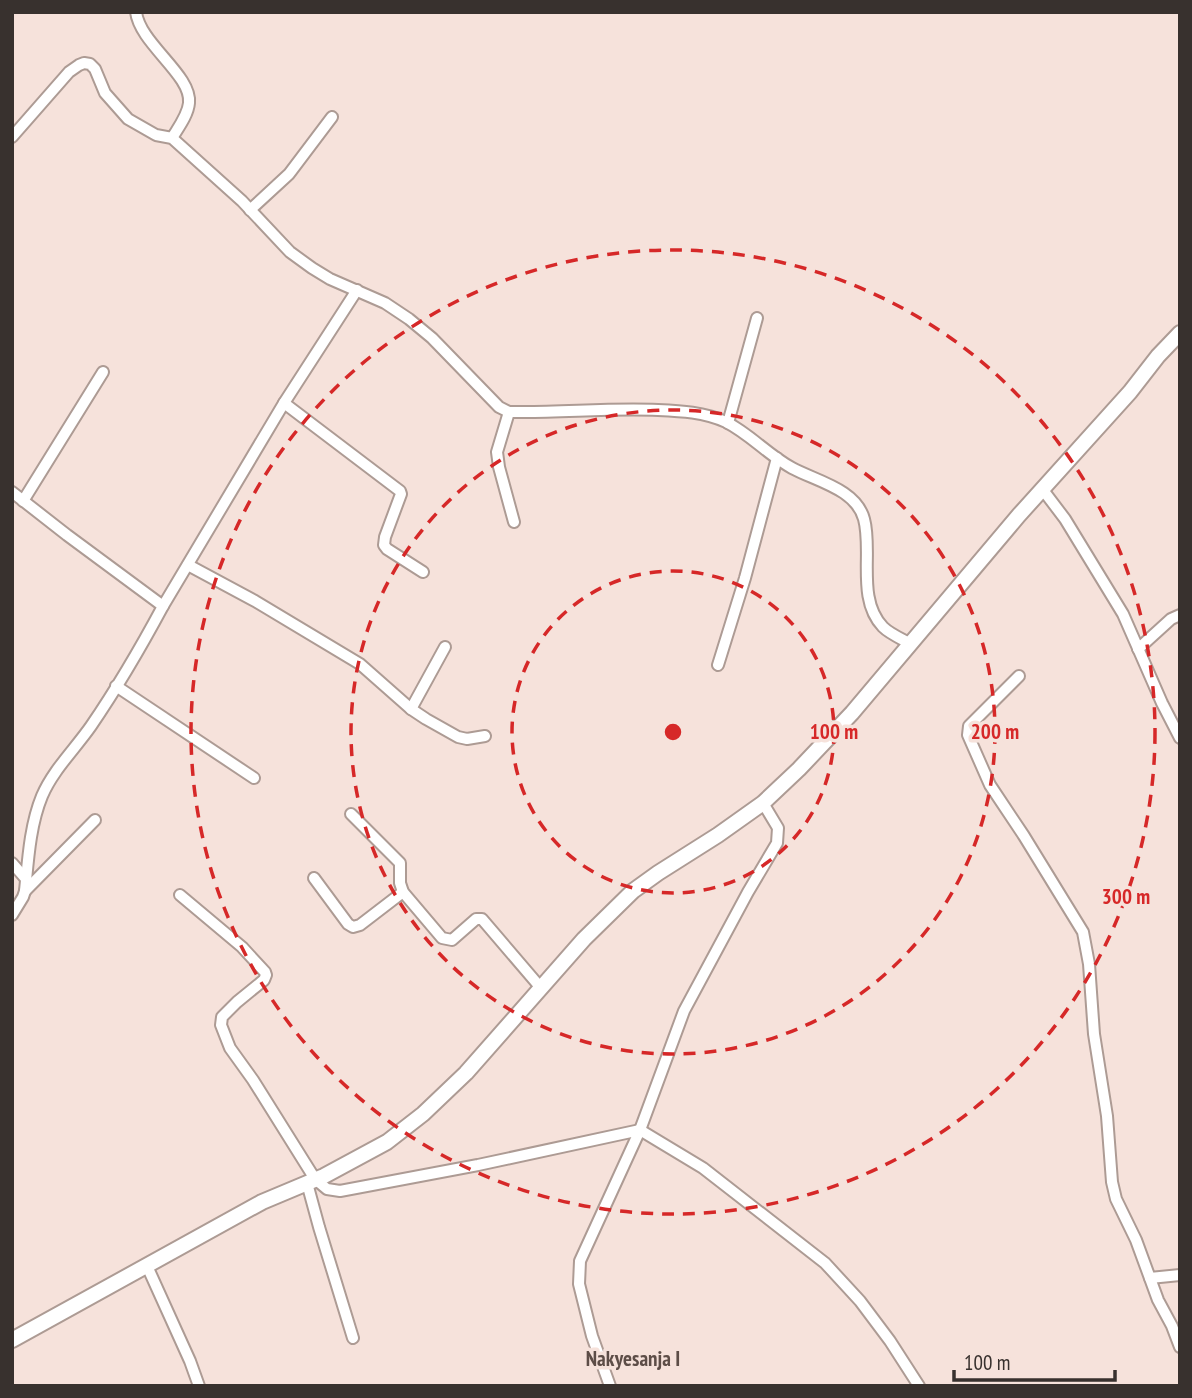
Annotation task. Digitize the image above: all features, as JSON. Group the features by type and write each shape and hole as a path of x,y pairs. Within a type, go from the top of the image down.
{"street":[{"path":"136,12 144,33 177,75 189,97 187,112 172,138"},
{"path":"12,136 69,72 84,63 90,64 95,69 105,93 128,119 156,135 172,138 305,263 330,279 385,303 409,319 440,345 499,407 509,412 627,409 692,412 728,423 790,467 843,492 858,505 865,528 868,595 875,614 884,628 911,644"},
{"path":"250,211 289,174 332,117"},
{"path":"12,915 23,897 42,796 116,686 284,403 357,290"},
{"path":"728,423 757,318"},
{"path":"12,1340 262,1202 311,1181 387,1142 424,1114 466,1073 584,939 633,891 763,803 799,769 852,713 1019,515 1180,333"},
{"path":"23,501 103,372"},
{"path":"284,403 400,491 384,545 387,550 423,572"},
{"path":"509,412 497,452 514,522"},
{"path":"718,665 745,578 776,458"},
{"path":"1043,490 1065,519 1123,614 1175,721 1180,737"},
{"path":"12,492 163,606"},
{"path":"188,565 255,601 360,664 426,719 458,737 467,739 485,736"},
{"path":"1138,649 1171,619 1180,615"},
{"path":"411,709 445,647"},
{"path":"1019,676 969,726 967,733 990,785 1083,932 1089,964 1094,1034 1107,1116 1112,1182 1116,1199 1180,1347"},
{"path":"116,686 254,778"},
{"path":"610,1386 592,1336 579,1284 580,1261 640,1130 684,1011 777,843 778,828 763,803"},
{"path":"351,814 400,863 403,892 442,938 452,940 476,919 482,919 541,988"},
{"path":"26,885 95,820"},
{"path":"12,863 26,885"},
{"path":"314,878 348,924 354,927 403,892"},
{"path":"180,895 242,947 265,972 264,981 222,1017 221,1025 230,1048 253,1080 311,1181 319,1227 353,1338"},
{"path":"311,1181 327,1189 340,1191 640,1130 703,1168 825,1263 860,1301 919,1386"},
{"path":"147,1266 199,1386"},
{"path":"1150,1278 1180,1275"}],"district":[{"name":"Nakyesanja I","path":"633,1359"}]}
